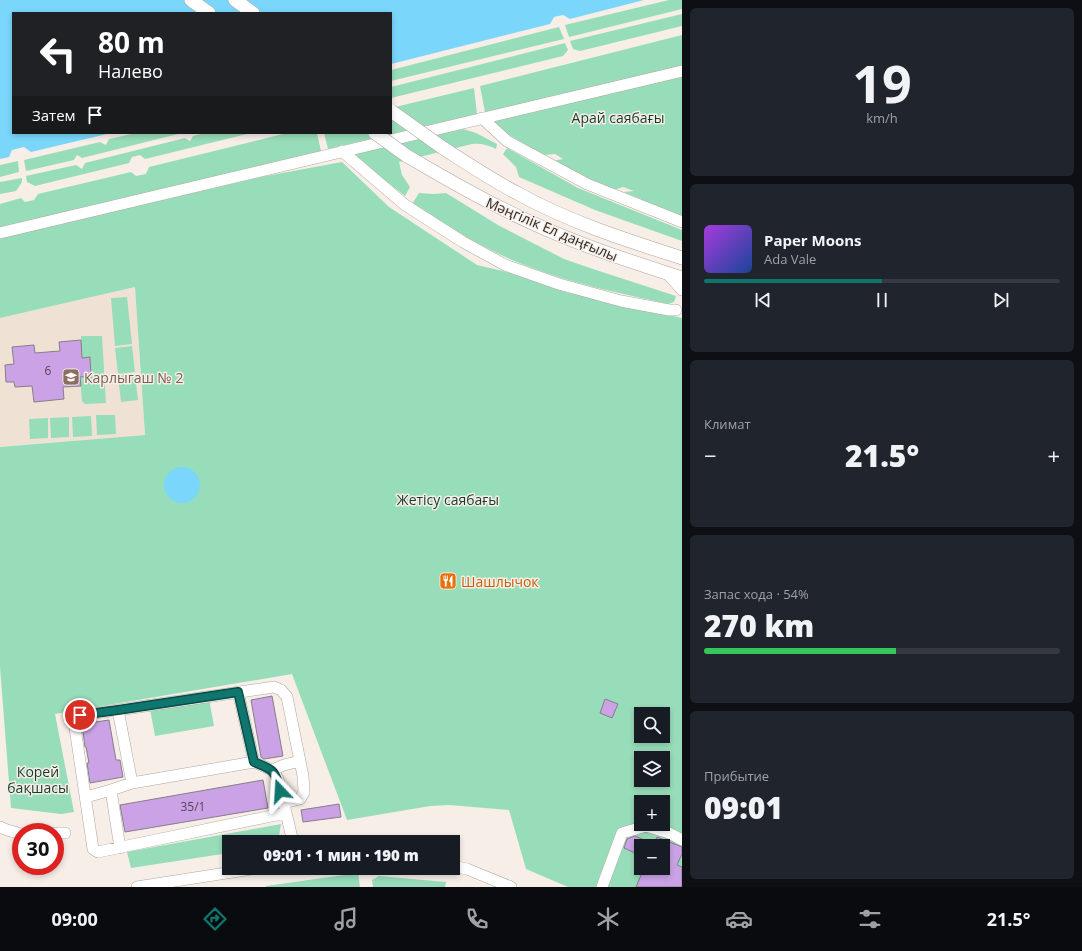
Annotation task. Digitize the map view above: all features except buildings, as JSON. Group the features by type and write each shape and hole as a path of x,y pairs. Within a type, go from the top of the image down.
{"main road":[{"path":"191,0 208,12"},
{"path":"235,0 252,12"},
{"name":"Мәңгілік Ел даңғылы","path":"392,112 443,148 517,194 602,231 682,258"},
{"name":"Мәңгілік Ел даңғылы","path":"376,134 407,156 490,203 539,226 619,258 682,278"}],"street":[{"path":"0,233 682,71"},
{"path":"482,118 507,141 587,184 682,222"},
{"path":"342,151 405,205 462,242 505,265 559,284 614,299 669,310 680,308"},
{"path":"665,253 682,251"},
{"path":"666,273 682,290"},
{"path":"274,687 281,690 287,697 303,776 304,792 300,799 284,808 98,852 93,849 74,721 80,715 118,710 274,687"},
{"path":"238,692 254,762"},
{"path":"118,710 132,783"},
{"path":"272,770 300,761"},
{"path":"86,797 132,783 254,762 272,770 278,779 291,835"},
{"path":"111,790 120,848"},
{"path":"602,887 622,833 646,826 669,833 682,840"},
{"path":"0,827 12,831"},
{"path":"460,868 512,887"},
{"path":"137,887 222,874"}],"shaded area":[{"name":"Карлыгаш № 2","path":"135,287 145,435 0,447 0,318"}],"green space":[{"path":"669,0 682,0 682,9 569,37 565,25"},
{"path":"682,14 682,26 580,51 573,49 570,41"},
{"path":"559,27 564,39 392,81 392,70"},
{"name":"Арай саябағы","path":"682,35 682,217 624,192 634,191 623,187 614,190 553,161 563,159 555,154 543,155 496,127 495,121 485,112 480,86"},
{"path":"565,43 568,50 563,56 392,98 392,87"},
{"path":"474,88 477,114 392,134 392,108"},
{"path":"463,129 476,133 497,144 496,149 490,146 472,144 399,162 402,175 410,187 405,196 357,158 356,155 357,152 361,151"},
{"path":"132,134 178,134 82,158 77,155 74,160 26,171 24,160 100,142 106,145 109,139"},
{"path":"201,134 247,134 145,159 140,155 132,157 129,163 35,186 27,182 26,176 76,165 82,169 85,163 185,138 190,141 193,136"},
{"path":"283,134 317,134 321,151 0,228 0,204 21,198 25,202 34,200 38,194 131,172 136,176 146,174 149,167"},
{"path":"324,134 392,134 328,149"},
{"path":"507,148 578,188 682,230 682,241 595,210 519,177 516,167 503,154"},
{"path":"18,161 19,172 0,177 0,165"},
{"name":"Жетісу саябағы","path":"342,162 389,207 477,265 511,273 565,292 682,318 682,887 568,887 526,869 509,810 449,805 430,806 347,820 292,674 55,714 74,812 61,814 11,808 0,667 0,447 145,435 135,287 0,318 0,238 266,176"},
{"path":"22,178 22,182 16,191 0,194 0,182"},
{"path":"419,193 446,193 498,225 564,259 676,296 674,302 668,304 579,283 512,260 468,238 412,204"},
{"path":"127,297 132,344 115,346 111,298"},
{"path":"81,336 102,336 106,403 85,404 82,401 80,377 91,375 90,357 82,358"},
{"path":"132,346 135,372 118,374 115,348"},
{"path":"135,374 138,400 121,402 118,376"},
{"path":"96,415 115,415 116,434 97,435"},
{"path":"91,416 92,436 73,437 72,417"},
{"path":"69,417 69,437 51,438 50,418"},
{"path":"48,418 48,438 30,439 29,419"},
{"path":"209,699 214,726 155,736 150,709"},
{"path":"281,824 279,835 222,835 222,854 131,868 127,852"},
{"path":"344,875 358,875 360,887 266,887"},
{"path":"379,876 446,882 445,887 373,887 372,880"}],"water":[{"path":"0,0 644,0 570,19 563,15 554,17 550,24 392,64 392,12 12,12 12,134 107,134 31,152 24,147 12,150 9,157 0,159"},
{"path":"182,467 195,472 200,485 195,498 182,503 169,498 164,485 169,472"}],"place":[{"name":"Карлыгаш № 2","path":"71,377"},
{"name":"Шашлычок","path":"448,581"}],"route":[{"path":"80,715 238,692 254,762 272,770 278,779 280,791"}],"park label":[{"name":"Корей бақшасы","path":"38,780"}]}
